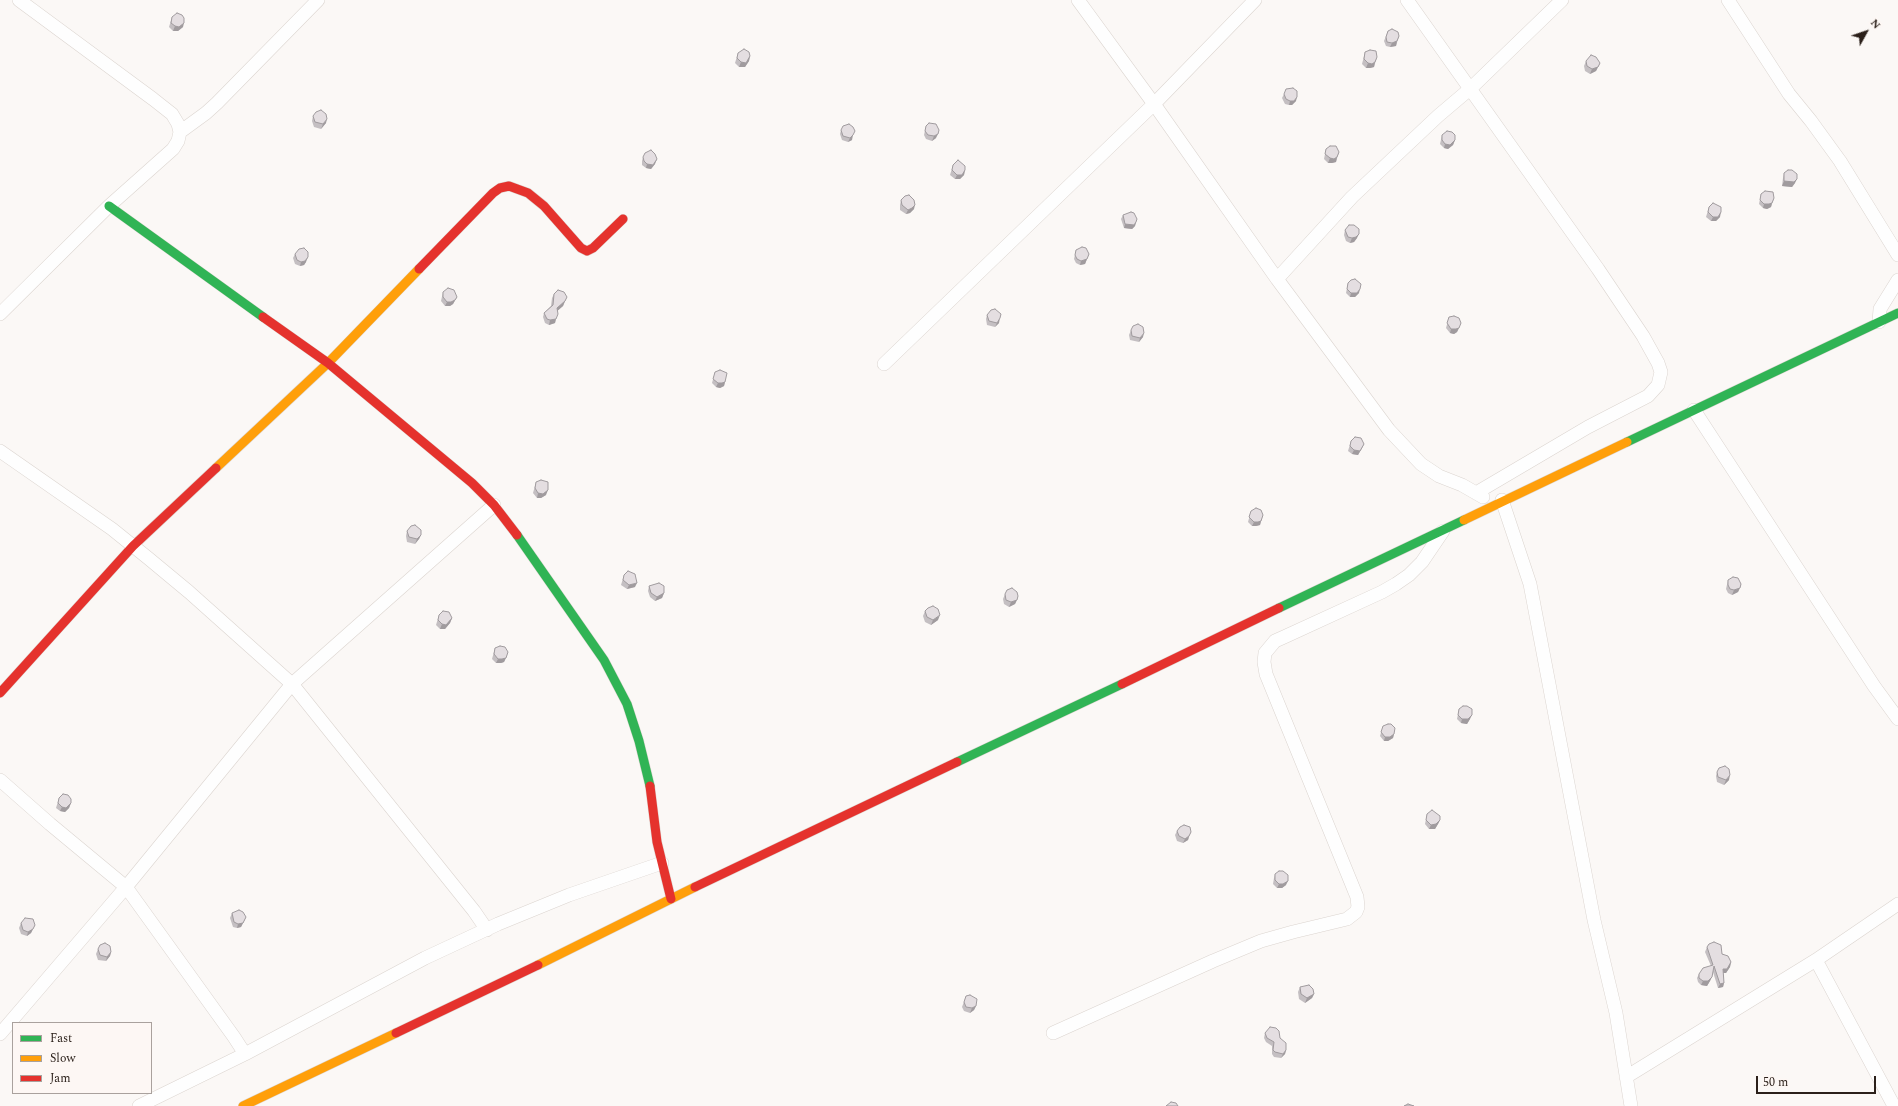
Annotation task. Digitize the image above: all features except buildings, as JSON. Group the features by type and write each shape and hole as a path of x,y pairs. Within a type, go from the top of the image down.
{"street":[{"path":"0,314 109,206 173,149 178,141 180,132 178,124 172,114 19,0"},
{"path":"180,132 212,108 318,0"},
{"path":"1078,0 1154,104 1277,279 1388,430 1421,464 1439,476 1498,503 1530,584 1594,920 1616,1013 1626,1077 1628,1105"},
{"path":"884,364 1154,104 1255,0"},
{"path":"1407,0 1627,311 1643,336 1658,363 1661,372 1658,385 1648,396 1588,426 1476,493"},
{"path":"1277,279 1352,197 1470,88 1562,0"},
{"path":"1728,0 1789,94 1816,126 1840,161 1898,255"},
{"path":"0,693 133,546 328,363 493,193 500,188 509,186 528,193 544,206 581,248 587,251 594,248 622,219"},
{"path":"109,206 328,363 472,483 494,505 527,548 604,660 627,704 650,784 657,842 671,899"},
{"path":"1879,322 1880,309 1898,280"},
{"path":"243,1106 598,936 671,899 1898,313"},
{"path":"1694,410 1874,686 1898,719"},
{"path":"0,451 112,529 189,592 292,684 469,904 487,930"},
{"path":"0,1034 126,887 292,684 494,505"},
{"path":"1053,1033 1260,941 1347,919 1356,912 1358,907 1357,898 1266,674 1264,662 1265,653 1280,639 1382,592 1396,584 1409,575 1422,562 1443,530"},
{"path":"0,780 126,887 245,1054"},
{"path":"139,1106 245,1054 425,958 569,895 662,864"},
{"path":"1626,1077 1816,960 1898,904"},
{"path":"1816,960 1894,1106"}],"traffic: fast":[{"path":"109,206 263,317"},
{"path":"1627,442 1898,313"},
{"path":"1279,608 1464,520"},
{"path":"517,535 604,660 627,704 639,741 650,786"},
{"path":"957,762 1122,684"}],"traffic: slow":[{"path":"216,468 328,363 419,269"},
{"path":"1464,520 1627,442"},
{"path":"538,965 695,887"},
{"path":"243,1106 396,1033"}],"traffic: jam":[{"path":"419,269 493,193 500,188 509,186 528,193 544,206 581,248 587,251 593,248 623,219"},
{"path":"263,317 328,363 472,483 494,505 517,535"},
{"path":"0,693 133,546 216,468"},
{"path":"1122,684 1279,608"},
{"path":"695,887 957,762"},
{"path":"650,786 657,842 671,899"},
{"path":"396,1033 538,965"}]}
